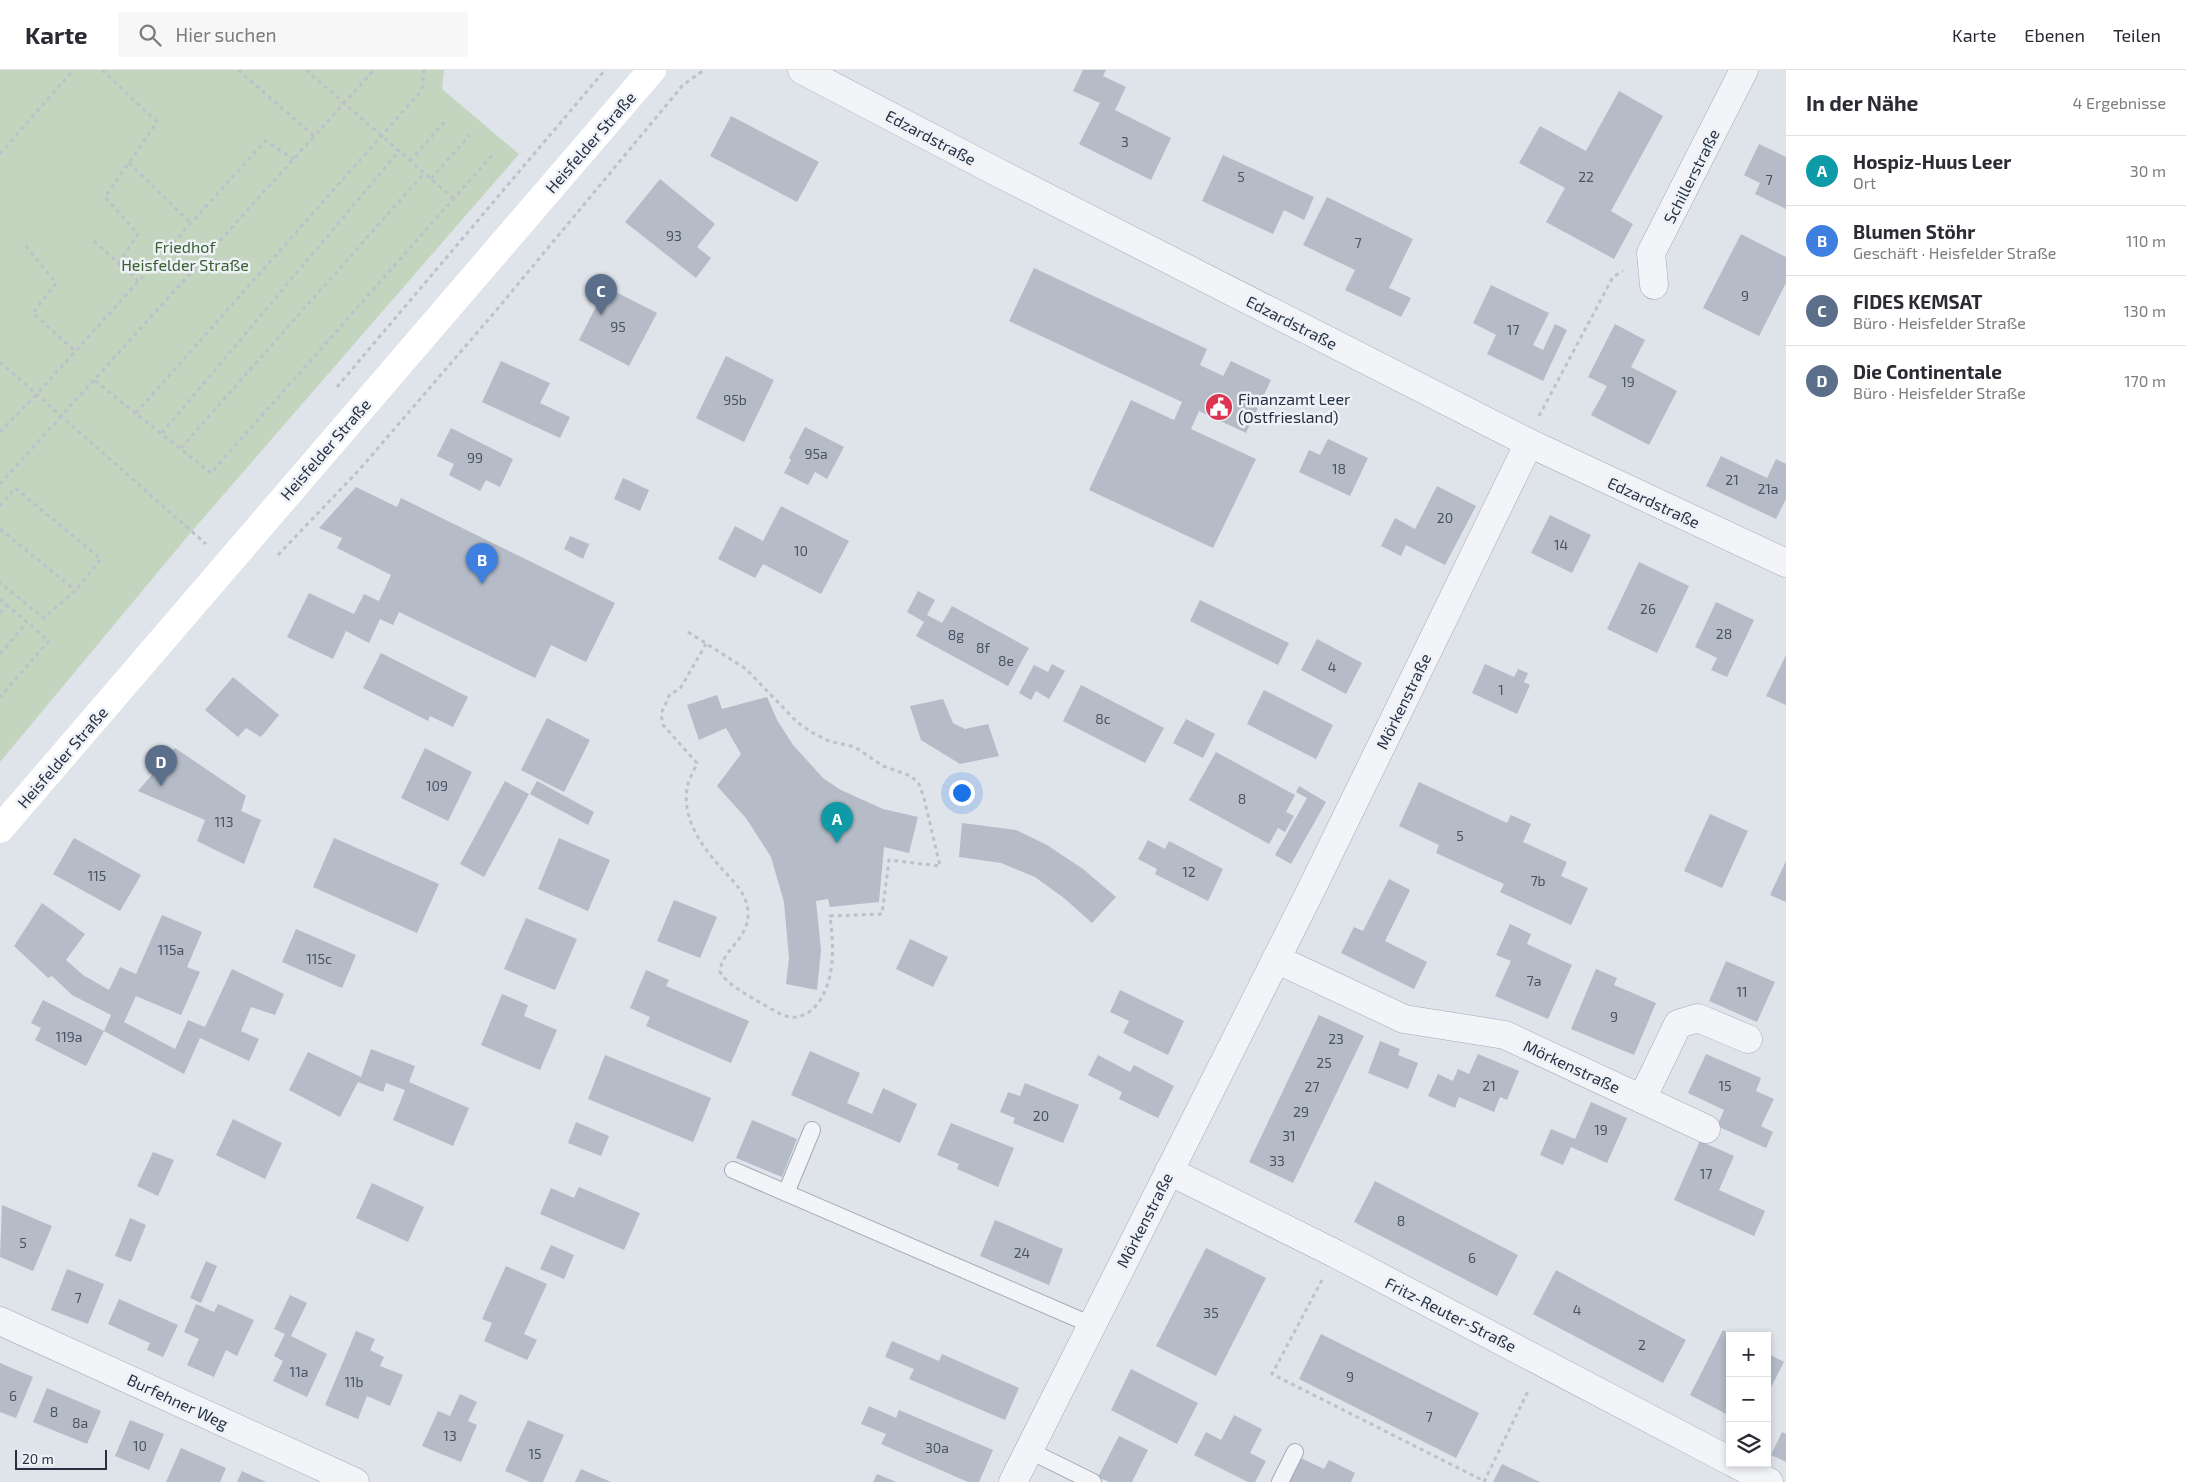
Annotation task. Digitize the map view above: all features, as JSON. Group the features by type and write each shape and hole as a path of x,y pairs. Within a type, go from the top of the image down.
{"main road":[{"name":"Heisfelder Straße","path":"0,829 652,70"}],"street":[{"name":"Edzardstraße","path":"802,70 993,170 1529,443 1786,564"},
{"name":"Schillerstraße","path":"1651,253 1744,70"},
{"path":"1651,253 1654,285"},
{"name":"Mörkenstraße","path":"1013,1482 1276,959 1529,443"},
{"name":"Mörkenstraße","path":"1276,959 1404,1019 1505,1035 1706,1129"},
{"path":"1642,1099 1678,1024 1698,1018 1748,1039"},
{"name":"Fritz-Reuter-Straße","path":"1169,1171 1336,1254 1726,1459"},
{"name":"Burfehner Weg","path":"0,1321 355,1482"},
{"path":"1741,1467 1769,1482"}],"lane":[{"path":"786,1193 812,1130"},
{"path":"733,1170 1092,1325"},
{"path":"1028,1450 1093,1482"},
{"path":"1280,1482 1295,1452"}],"path":[{"path":"0,154 73,70"},
{"path":"102,70 157,122 106,198 138,234 119,263"},
{"path":"238,70 314,136"},
{"path":"306,70 454,199"},
{"path":"0,484 374,70"},
{"path":"136,413 422,90 424,70"},
{"path":"410,161 447,119"},
{"path":"431,179 470,135"},
{"path":"0,432 36,395 265,142 294,158"},
{"path":"162,433 399,151"},
{"path":"95,381 211,473 494,153"},
{"path":"129,163 191,223"},
{"path":"181,448 424,173"},
{"path":"94,240 138,281"},
{"path":"26,246 56,283 33,313 75,351"},
{"path":"1529,443 1541,411 1613,277 1651,253"},
{"path":"0,362 205,543"},
{"path":"0,506 15,488 101,559 75,590 44,618 0,583"},
{"path":"0,529 75,590"},
{"path":"0,599 49,641 0,697"},
{"path":"0,613 7,605"},
{"path":"0,654 27,622"},
{"path":"688,632 746,669 797,722 811,732 829,741 855,747 883,766 911,776 919,784 930,820 940,866 889,860 882,914 830,916 832,929 830,982 818,1003 808,1014 800,1017 781,1014 733,986 720,972 720,964 740,939 748,924 745,897 738,885 705,847 695,830 687,812 687,787 697,763 662,724 661,714 670,694 680,690 706,644"},
{"path":"1336,1254 1272,1374 1484,1481 1542,1361"}],"green space":[{"name":"Friedhof Heisfelder Straße","path":"0,70 444,70 442,89 519,154 192,531 0,762"}],"building":[{"path":"1083,70 1106,70 1103,76 1126,87 1115,110 1171,138 1151,180 1079,144 1100,103 1073,91"},
{"path":"1619,91 1663,116 1611,211 1633,224 1614,259 1546,222 1565,188 1519,163 1540,126 1586,151"},
{"path":"731,116 819,162 797,202 710,156"},
{"path":"1759,144 1786,157 1786,209 1755,194 1760,183 1744,175"},
{"path":"1223,155 1314,197 1304,220 1284,210 1273,234 1202,201"},
{"path":"660,179 715,224 697,247 711,258 696,278 625,222"},
{"path":"1327,197 1413,239 1389,288 1411,298 1401,317 1345,290 1355,270 1303,245"},
{"path":"1741,234 1786,257 1786,283 1759,336 1703,308"},
{"name":"Finanzamt Leer (Ostfriesland)","path":"1034,268 1207,349 1200,365 1223,376 1231,361 1271,380 1246,433 1199,411 1191,429 1256,459 1213,548 1089,490 1131,400 1174,420 1182,402 1009,321"},
{"path":"1491,285 1549,313 1533,345 1543,350 1555,324 1567,330 1543,381 1487,354 1496,335 1473,323"},
{"path":"606,287 657,313 629,366 579,340"},
{"path":"1615,324 1645,340 1631,367 1677,391 1649,445 1591,415 1607,386 1588,377"},
{"path":"726,356 774,380 744,442 696,418"},
{"path":"501,361 550,383 540,403 570,417 560,438 482,402"},
{"path":"805,427 844,447 827,479 815,472 808,485 784,473 791,460 789,458"},
{"path":"451,428 513,459 500,487 486,480 480,491 449,475 454,464 437,456"},
{"path":"1328,439 1368,458 1350,496 1299,472 1309,450 1320,455"},
{"path":"1721,456 1767,478 1776,459 1786,464 1786,499 1776,519 1706,486"},
{"path":"623,478 649,490 640,511 614,499"},
{"path":"1437,486 1476,506 1445,565 1406,545 1401,556 1381,546 1395,518 1415,529"},
{"path":"356,487 397,507 401,498 615,603 586,662 551,645 535,678 399,612 393,625 380,619 369,643 346,631 333,659 287,637 309,593 354,614 364,594 379,601 391,575 337,548 342,538 319,528"},
{"path":"781,506 849,541 821,594 763,564 755,578 718,559 735,526 763,541"},
{"path":"1550,515 1591,535 1572,573 1531,553"},
{"path":"570,536 589,544 583,559 564,549"},
{"path":"1639,562 1689,586 1657,653 1607,629"},
{"path":"918,591 935,600 927,615 942,623 952,606 1029,648 1008,686 916,636 924,622 907,612"},
{"path":"1200,600 1289,643 1278,665 1190,621"},
{"path":"1716,602 1754,620 1727,677 1711,670 1717,658 1695,647"},
{"path":"1317,639 1362,663 1346,694 1301,670"},
{"path":"381,653 468,697 453,727 430,716 428,721 363,688"},
{"path":"1786,655 1786,705 1766,696"},
{"path":"1052,664 1065,671 1049,699 1036,691 1031,700 1019,693 1034,665 1048,672"},
{"path":"1485,664 1514,677 1518,669 1528,673 1524,682 1530,685 1517,714 1472,693"},
{"path":"233,677 279,715 261,737 246,728 238,737 205,710"},
{"path":"1081,685 1164,728 1145,763 1063,721"},
{"path":"1264,690 1333,725 1316,759 1247,724"},
{"path":"717,695 722,709 767,697 777,720 793,745 824,779 841,790 883,809 918,817 909,853 884,847 879,902 830,907 828,899 816,901 821,950 817,990 786,984 789,958 784,902 771,857 746,818 717,786 741,754 726,728 699,740 687,705"},
{"path":"943,699 953,723 965,729 988,724 999,756 960,764 921,740 910,706"},
{"path":"547,718 590,740 564,792 521,770"},
{"path":"1186,719 1215,734 1203,758 1173,743"},
{"path":"175,748 246,796 241,811 261,820 244,864 197,841 205,820 138,791"},
{"path":"425,748 472,772 448,821 401,798"},
{"path":"1216,752 1295,795 1286,812 1294,816 1285,832 1278,828 1269,844 1189,800"},
{"path":"505,781 529,794 484,877 460,864"},
{"path":"537,781 594,812 588,825 530,794"},
{"path":"1419,782 1507,823 1511,815 1531,824 1523,842 1567,862 1561,876 1588,888 1571,925 1500,892 1504,884 1436,853 1439,845 1399,826"},
{"path":"1299,786 1326,802 1291,864 1275,855 1307,798 1296,792"},
{"path":"1710,814 1748,831 1722,888 1684,871"},
{"path":"962,823 1016,830 1047,845 1083,869 1116,897 1092,923 1064,898 1035,877 1001,863 959,857"},
{"path":"74,838 141,875 120,911 53,874"},
{"path":"334,838 439,884 417,933 313,887"},
{"path":"559,838 610,860 588,911 538,889"},
{"path":"1148,840 1165,849 1169,841 1223,869 1208,901 1155,874 1157,869 1138,859"},
{"path":"1786,861 1786,902 1770,895"},
{"path":"1389,879 1410,890 1385,941 1427,962 1414,989 1341,953 1354,927 1363,931"},
{"path":"674,900 717,917 700,958 657,941"},
{"path":"42,903 85,934 66,960 83,975 109,990 120,967 136,974 162,915 202,932 187,967 200,972 181,1015 136,996 124,1022 175,1049 188,1020 205,1027 232,969 284,994 275,1015 251,1007 241,1031 259,1039 249,1061 200,1038 184,1074 104,1031 111,1015 72,995 52,976 48,978 14,946"},
{"path":"526,918 577,939 555,990 504,969"},
{"path":"1510,924 1531,934 1527,944 1572,965 1548,1019 1495,996 1511,961 1496,955"},
{"path":"296,929 356,955 342,988 282,962"},
{"path":"910,939 948,957 933,987 896,969"},
{"path":"1726,961 1775,982 1757,1022 1709,1001"},
{"path":"1596,969 1617,978 1614,985 1656,1003 1634,1055 1571,1029"},
{"path":"646,970 669,980 666,986 749,1021 731,1063 646,1026 650,1017 630,1008"},
{"path":"1120,990 1184,1021 1168,1055 1123,1033 1129,1021 1110,1012"},
{"path":"502,994 528,1005 524,1016 557,1030 540,1070 481,1045"},
{"path":"43,1000 104,1031 86,1066 35,1040 41,1028 31,1023"},
{"path":"1319,1015 1364,1036 1293,1183 1249,1162"},
{"path":"1380,1041 1400,1049 1398,1055 1418,1063 1408,1089 1368,1073"},
{"path":"371,1049 415,1066 409,1082 469,1108 453,1146 393,1120 405,1090 386,1083 383,1092 358,1082 340,1117 289,1090 308,1052 361,1077"},
{"path":"810,1051 860,1073 847,1103 872,1114 883,1088 917,1104 900,1143 791,1095"},
{"path":"1478,1054 1519,1071 1507,1100 1500,1097 1494,1112 1459,1097 1455,1108 1428,1096 1438,1074 1453,1081 1458,1069 1469,1074"},
{"path":"1706,1054 1761,1078 1756,1091 1774,1099 1761,1126 1773,1132 1766,1148 1717,1126 1724,1110 1688,1093"},
{"path":"605,1055 711,1098 693,1142 588,1099"},
{"path":"1098,1055 1130,1072 1134,1065 1174,1086 1158,1118 1119,1099 1122,1092 1088,1075"},
{"path":"1025,1083 1079,1105 1063,1143 1013,1123 1015,1118 1000,1112 1008,1092 1020,1096"},
{"path":"1591,1102 1627,1118 1607,1163 1571,1147 1563,1165 1540,1155 1551,1129 1575,1139"},
{"path":"233,1119 282,1143 265,1179 216,1155"},
{"path":"752,1120 797,1139 782,1177 736,1158"},
{"path":"576,1122 609,1136 601,1156 568,1143"},
{"path":"951,1123 1014,1148 998,1187 957,1169 959,1164 937,1155"},
{"path":"1700,1141 1734,1156 1719,1190 1765,1211 1754,1236 1674,1200"},
{"path":"153,1152 174,1160 158,1196 137,1186"},
{"path":"1375,1181 1518,1255 1497,1296 1354,1222"},
{"path":"372,1183 424,1207 408,1242 356,1218"},
{"path":"579,1187 640,1213 624,1250 540,1214 551,1188 574,1198"},
{"path":"2,1205 52,1226 33,1271 0,1257"},
{"path":"130,1218 146,1225 131,1262 115,1256"},
{"path":"995,1220 1063,1249 1049,1285 980,1256"},
{"path":"551,1245 574,1255 564,1279 540,1269"},
{"path":"1206,1248 1266,1278 1216,1376 1156,1346"},
{"path":"206,1261 217,1266 201,1303 190,1298"},
{"path":"506,1266 547,1284 524,1334 537,1340 527,1360 484,1341 492,1323 482,1319"},
{"path":"67,1269 104,1284 88,1324 51,1310"},
{"path":"1556,1270 1686,1340 1663,1383 1533,1314"},
{"path":"290,1295 307,1303 291,1336 327,1354 307,1397 273,1381 283,1361 274,1356 285,1334 274,1329"},
{"path":"119,1299 178,1325 163,1357 147,1350 150,1343 108,1324"},
{"path":"196,1304 214,1312 218,1304 254,1320 237,1356 226,1350 214,1377 187,1365 199,1339 184,1332"},
{"path":"1723,1330 1727,1332 1726,1414 1690,1395"},
{"path":"356,1331 375,1339 370,1350 384,1357 380,1366 403,1375 390,1406 367,1396 358,1419 325,1405"},
{"path":"1321,1334 1479,1413 1456,1458 1299,1379"},
{"path":"892,1341 939,1361 942,1354 1019,1388 1005,1420 909,1379 914,1369 885,1357"},
{"path":"1771,1355 1784,1362 1771,1387"},
{"path":"0,1363 33,1377 16,1418 0,1412"},
{"path":"1131,1369 1198,1403 1177,1444 1111,1410"},
{"path":"47,1388 101,1411 87,1444 33,1422"},
{"path":"460,1394 477,1402 468,1421 477,1425 461,1462 422,1446 438,1411 450,1416"},
{"path":"869,1406 896,1418 899,1410 993,1450 979,1482 968,1482 881,1444 886,1434 861,1424"},
{"path":"1234,1415 1262,1429 1250,1453 1266,1461 1255,1482 1248,1482 1194,1455 1206,1432 1221,1440"},
{"path":"130,1420 164,1434 149,1470 115,1456"},
{"path":"528,1420 564,1435 543,1482 530,1482 505,1471"},
{"path":"1782,1432 1786,1434 1786,1462 1771,1455"},
{"path":"1119,1436 1148,1450 1132,1482 1109,1482 1098,1477"},
{"path":"181,1448 226,1468 220,1482 166,1482"},
{"path":"1299,1457 1324,1469 1329,1460 1355,1473 1351,1482 1286,1482"},
{"path":"1502,1464 1540,1482 1493,1482"},
{"path":"581,1469 611,1482 575,1482"},
{"path":"242,1471 266,1482 237,1482"},
{"path":"877,1474 896,1482 873,1482"}],"place":[{"name":"FIDES KEMSAT","path":"601,315"},
{"name":"Finanzamt Leer (Ostfriesland)","path":"1219,407"},
{"name":"Blumen Stöhr","path":"482,584"},
{"name":"Die Continentale","path":"161,786"},
{"name":"Hospiz-Huus Leer","path":"837,843"}]}
